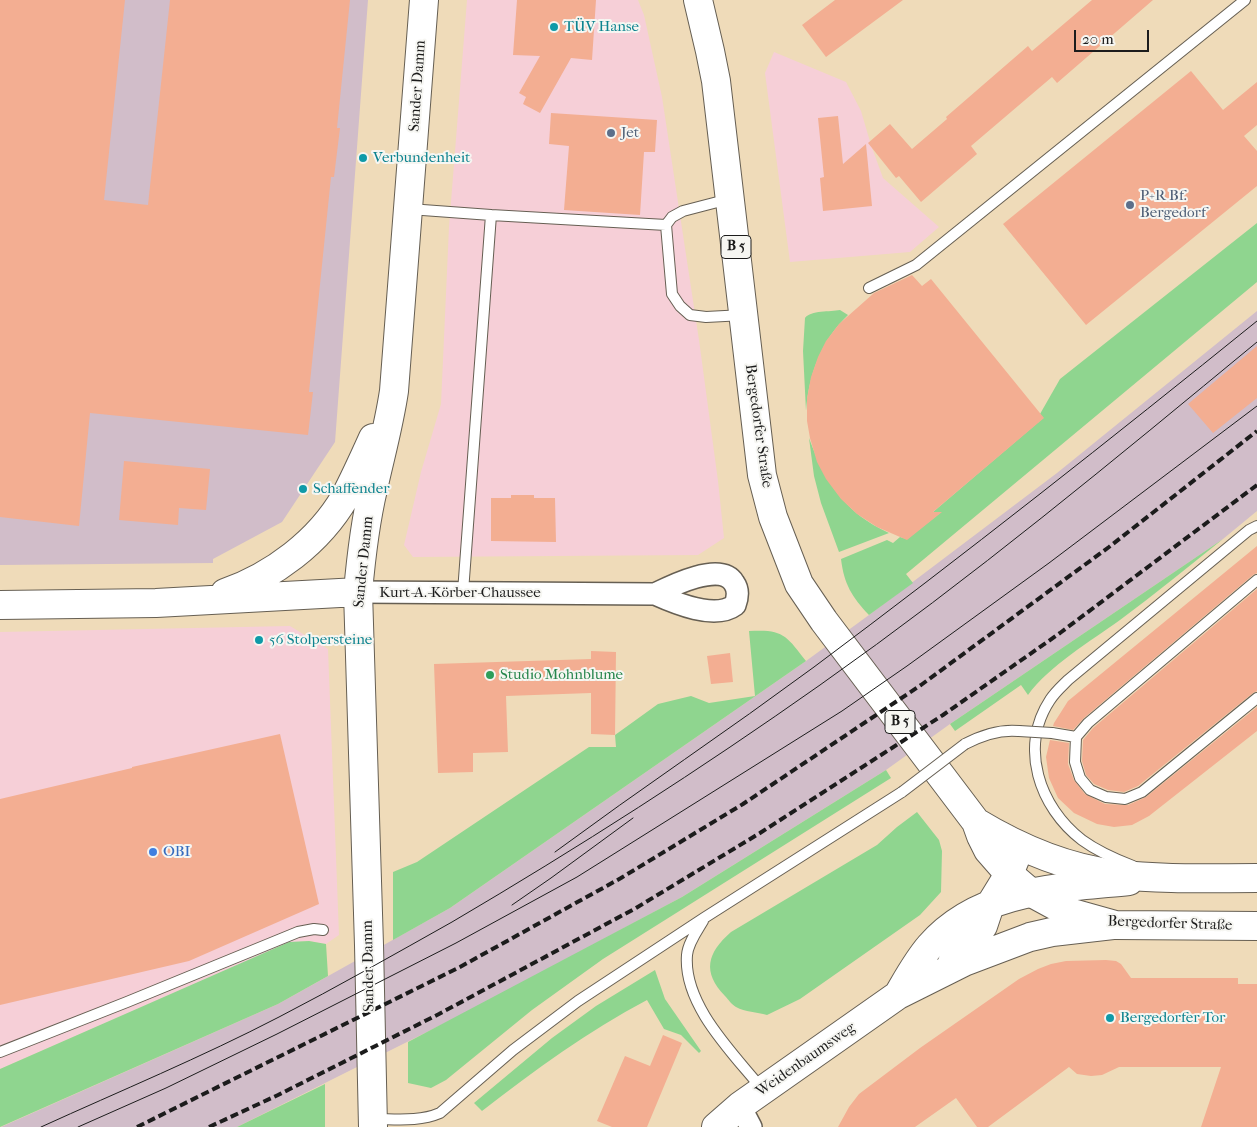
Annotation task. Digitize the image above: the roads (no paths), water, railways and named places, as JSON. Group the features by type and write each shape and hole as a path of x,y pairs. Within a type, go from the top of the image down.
{"main road":[{"name":"Sander Damm","path":"373,1123 358,592 363,540 372,490 390,420 394,391 424,0"},
{"name":"Bergedorfer Straße","path":"698,0 716,81 762,475 775,524 799,584 824,621 976,822 988,850 1009,874 1030,892 1066,911 1115,925 1257,926"},
{"name":"Kurt-A.-Körber-Chaussee","path":"205,601 245,586 274,570 304,547 327,524 344,498 394,391"},
{"name":"Kurt-A.-Körber-Chaussee","path":"0,605 205,601 358,592"},
{"name":"Bergedorfer Straße","path":"976,822 1020,847 1053,859 1113,874 1159,877 1257,878"},
{"name":"Weidenbaumsweg","path":"926,982 968,949 983,926 990,905 1009,874 1020,847"},
{"path":"990,905 1030,892 1159,877"},
{"name":"Weidenbaumsweg","path":"898,994 918,962 940,936 962,920 990,905"},
{"name":"Weidenbaumsweg","path":"716,1127 746,1117 762,1090 898,994 964,962 1030,937 1073,929 1115,925"}],"street":[{"name":"Kurt-A.-Körber-Chaussee","path":"358,592 655,594"}],"lane":[{"path":"870,288 916,264 1245,0"},
{"path":"730,198 683,211 672,217 666,225 672,294 680,306 690,314 706,317 744,315"},
{"path":"408,209 666,225"},
{"path":"463,592 491,215"},
{"path":"1159,877 1093,847 1080,838 1050,805 1037,776 1034,746 1041,717 1050,699 1068,680 1249,530 1257,526"},
{"path":"1257,580 1088,723 1076,737 1075,762 1080,778 1090,790 1106,797 1125,798 1142,792 1257,698"},
{"path":"373,1123 417,1120 430,1118 440,1113 548,1022 704,918 902,792 965,744 992,733 1009,730 1076,737"},
{"path":"704,918 693,937 687,954 687,969 692,991 707,1019 762,1090"},
{"path":"0,1052 298,932 323,930"}],"tram line":[{"path":"555,852 870,625 1037,496 1257,321"},
{"path":"41,1127 161,1074 322,994 452,922 546,866 639,807 820,685 932,603 1096,474 1257,342"},
{"path":"78,1127 166,1088 277,1034 456,943 577,877 842,711 907,666 1049,563 1257,406"},
{"path":"512,905 633,818"}],"railway":[{"path":"137,1127 460,967 621,878 743,804 921,685 1109,547 1257,431"},
{"path":"209,1127 278,1095 439,1014 636,908 760,833 943,715 1060,633 1257,485"}],"place":[{"name":"TÜV Hanse","path":"554,27"},
{"name":"Jet","path":"611,133"},
{"name":"Verbundenheit","path":"363,158"},
{"name":"P+R Bf. Bergedorf","path":"1130,205"},
{"name":"Schaffender","path":"303,489"},
{"name":"56 Stolpersteine","path":"259,640"},
{"name":"Studio Mohnblume","path":"490,675"},
{"name":"OBI","path":"153,852"},
{"name":"Bergedorfer Tor","path":"1110,1018"}]}
